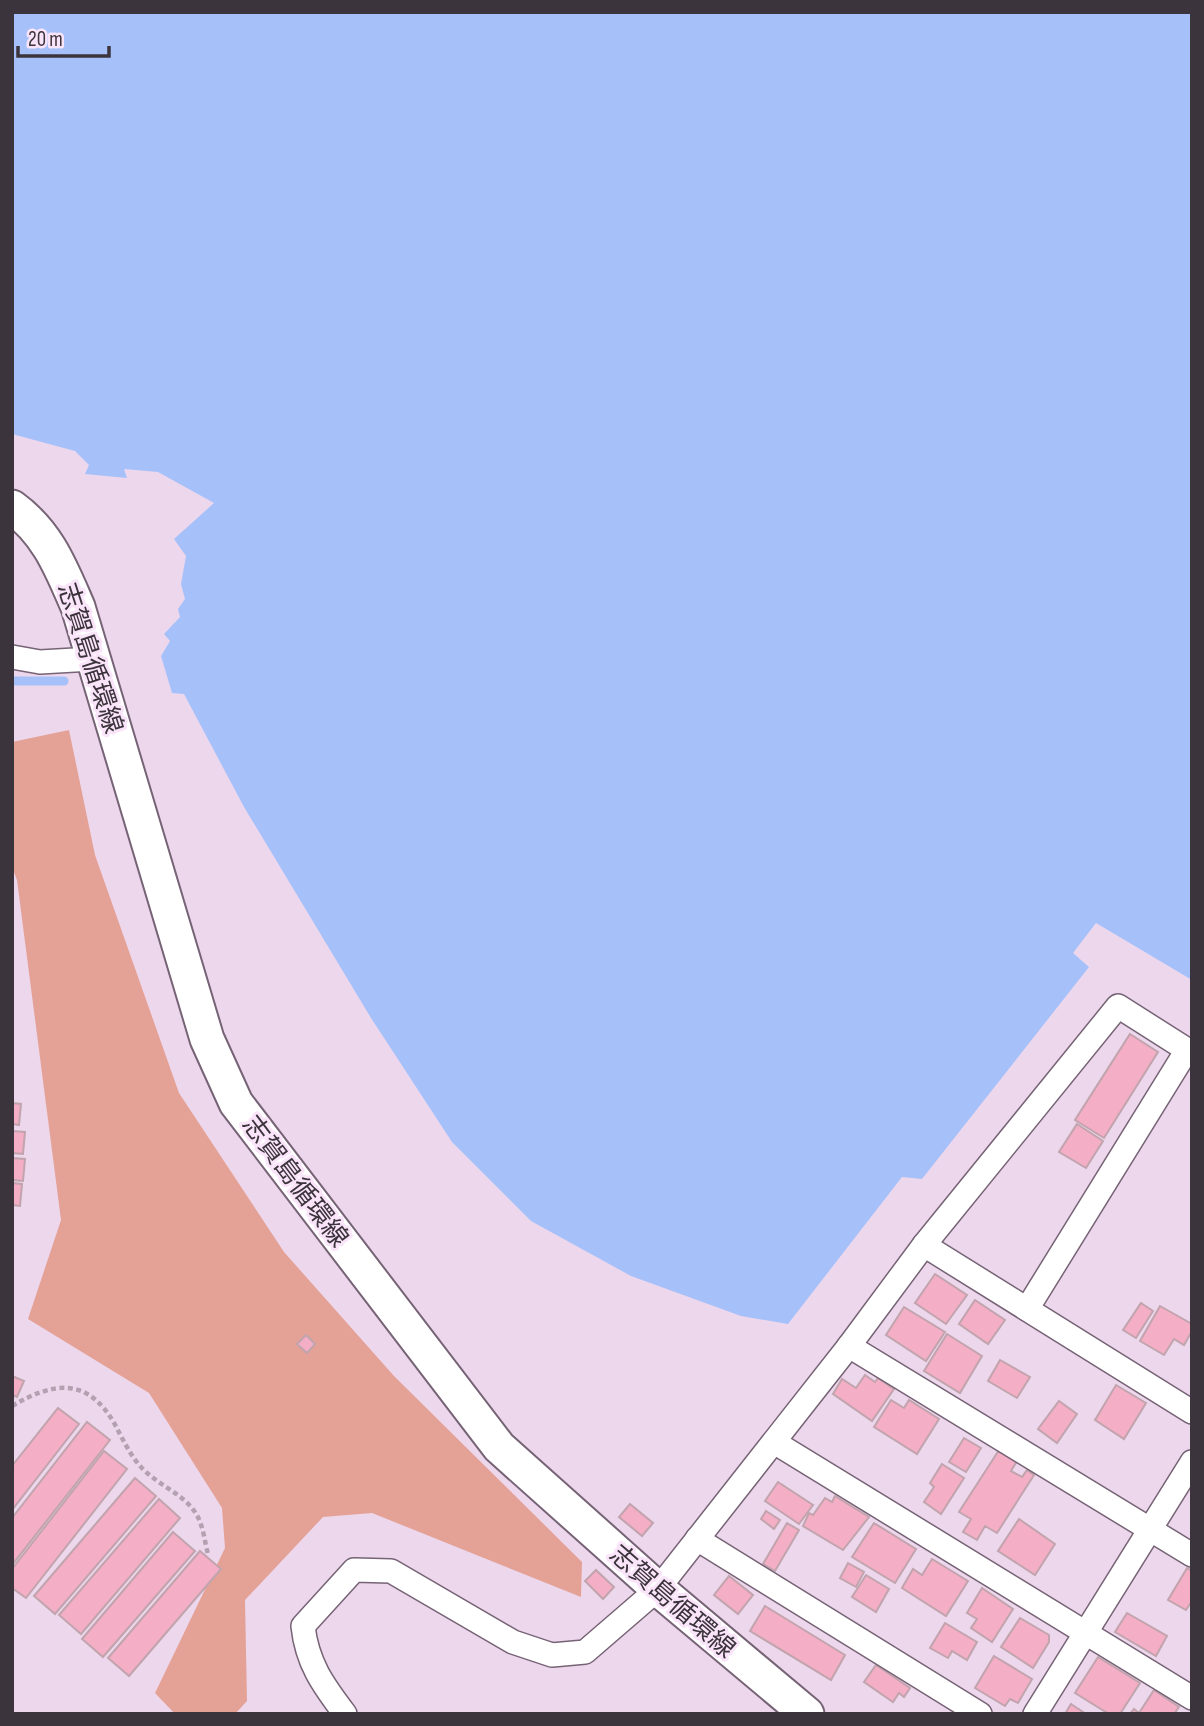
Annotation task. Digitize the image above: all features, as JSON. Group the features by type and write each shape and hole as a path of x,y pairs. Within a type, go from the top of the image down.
{"main road":[{"name":"志賀島循環線","path":"12,507 30,520 53,548 78,607 207,1039 236,1103 499,1447 658,1589 807,1714"}],"street":[{"path":"12,657 40,662 92,659"},
{"path":"345,1714 315,1674 306,1648 303,1626 354,1570 391,1571 513,1642 552,1655 585,1652 658,1589 849,1346 924,1245 1118,1006 1189,1052 1027,1309"},
{"path":"924,1245 1192,1412"},
{"path":"849,1346 1192,1555"},
{"path":"775,1441 1192,1698"},
{"path":"1035,1714 1192,1462"},
{"path":"697,1539 980,1714"}],"path":[{"path":"12,1406 54,1387 73,1387 99,1400 138,1464 190,1505 200,1520 208,1554"}],"shaded area":[{"path":"69,730 95,855 179,1093 284,1252 394,1376 582,1562 581,1597 372,1513 323,1517 245,1600 247,1701 235,1714 175,1714 155,1693 225,1548 222,1508 149,1393 28,1319 61,1220 17,880 12,867 12,742"}],"water":[{"path":"12,12 1192,12 1192,980 1096,923 1073,953 1089,967 922,1179 902,1177 788,1324 741,1316 631,1276 531,1221 452,1142 371,1018 244,807 184,694 172,693 161,656 170,641 164,634 180,617 178,609 185,599 181,584 186,556 174,539 214,503 158,472 124,469 127,478 85,474 89,465 75,451 12,434"}],"building":[{"path":"1130,1034 1158,1052 1104,1138 1075,1120"},
{"path":"12,1103 21,1104 19,1125 12,1124"},
{"path":"1077,1124 1103,1141 1086,1168 1059,1152"},
{"path":"12,1131 25,1132 23,1154 12,1153"},
{"path":"12,1158 25,1159 23,1181 12,1180"},
{"path":"12,1183 22,1184 20,1206 12,1205"},
{"path":"935,1274 967,1295 946,1324 915,1303"},
{"path":"975,1300 1005,1320 988,1344 959,1324"},
{"path":"1141,1303 1153,1311 1136,1338 1123,1330"},
{"path":"1160,1306 1192,1324 1192,1331 1184,1345 1174,1339 1164,1355 1140,1341"},
{"path":"904,1307 945,1332 926,1361 886,1335"},
{"path":"947,1334 982,1356 960,1393 924,1371"},
{"path":"306,1335 315,1344 307,1353 297,1344"},
{"path":"1000,1360 1030,1377 1017,1398 988,1381"},
{"path":"865,1375 875,1382 878,1378 894,1389 872,1421 833,1394 842,1379 856,1388"},
{"path":"12,1376 24,1381 17,1397 12,1395"},
{"path":"1116,1385 1146,1403 1124,1439 1095,1420"},
{"path":"891,1400 904,1408 909,1400 939,1419 917,1454 874,1427"},
{"path":"1059,1401 1077,1414 1057,1443 1038,1429"},
{"path":"58,1408 79,1424 12,1510 12,1466"},
{"path":"87,1422 110,1440 12,1565 12,1518"},
{"path":"964,1438 981,1448 966,1472 949,1462"},
{"path":"999,1450 1017,1461 1011,1471 1022,1477 1027,1470 1034,1475 997,1533 985,1526 977,1540 963,1532 971,1519 959,1512"},
{"path":"104,1451 127,1469 26,1598 12,1588 12,1569"},
{"path":"942,1464 964,1478 941,1514 924,1502 934,1487 930,1483"},
{"path":"135,1478 156,1496 55,1614 34,1596"},
{"path":"778,1482 813,1505 799,1524 765,1501"},
{"path":"835,1496 869,1517 843,1550 803,1526 809,1513 813,1515 825,1498 832,1502"},
{"path":"159,1499 180,1518 81,1634 59,1615"},
{"path":"630,1504 653,1523 642,1536 619,1517"},
{"path":"766,1511 780,1520 774,1529 761,1519"},
{"path":"1019,1519 1055,1544 1035,1575 998,1551"},
{"path":"787,1523 799,1530 775,1571 763,1564"},
{"path":"874,1523 916,1549 895,1583 852,1557"},
{"path":"173,1532 195,1551 103,1657 82,1639"},
{"path":"200,1551 221,1569 129,1676 108,1658"},
{"path":"932,1559 968,1581 946,1616 902,1588 913,1569 922,1575"},
{"path":"848,1563 864,1572 856,1587 840,1578"},
{"path":"1187,1568 1192,1571 1192,1601 1186,1610 1168,1600"},
{"path":"596,1570 614,1587 603,1599 585,1581"},
{"path":"866,1575 889,1589 876,1612 852,1597"},
{"path":"729,1576 753,1595 738,1614 714,1595"},
{"path":"982,1588 1013,1609 992,1642 971,1628 977,1619 967,1613"},
{"path":"765,1606 845,1655 831,1680 750,1631"},
{"path":"1127,1613 1167,1636 1156,1656 1115,1632"},
{"path":"1020,1618 1049,1635 1049,1642 1033,1668 1001,1647"},
{"path":"945,1623 977,1642 967,1660 952,1651 948,1658 930,1648"},
{"path":"994,1656 1032,1679 1018,1703 1010,1699 1005,1706 975,1688"},
{"path":"1098,1657 1140,1683 1120,1714 1109,1714 1075,1693"},
{"path":"876,1665 910,1688 904,1697 899,1693 893,1702 864,1682"},
{"path":"1154,1690 1179,1707 1174,1714 1130,1714 1134,1709 1139,1713"},
{"path":"1071,1704 1086,1714 1065,1714"}],"waterway":[{"path":"12,681 64,681"}]}
